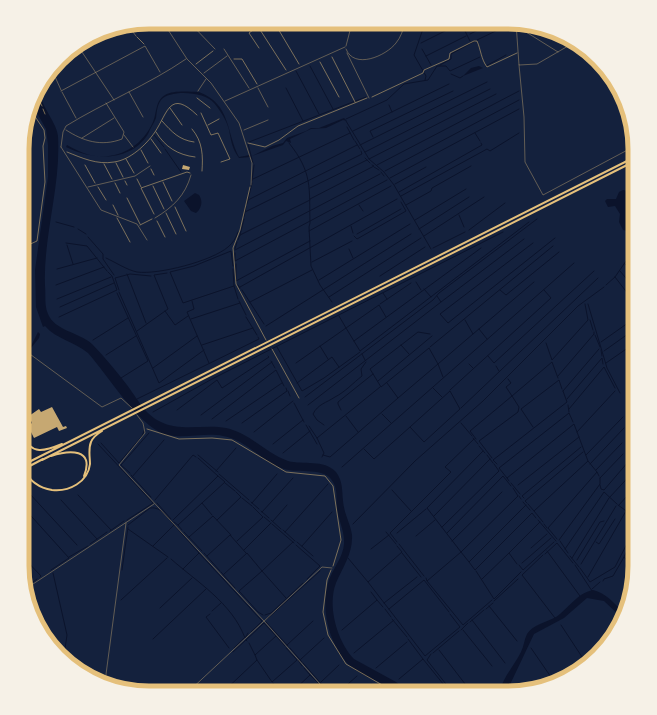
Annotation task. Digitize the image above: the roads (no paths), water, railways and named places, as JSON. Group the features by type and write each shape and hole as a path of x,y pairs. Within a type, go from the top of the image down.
{"highway":[{"path":"29,462 628,161"},
{"path":"29,466 628,165"},
{"path":"29,477 39,485 54,490 69,488 81,481 89,469 92,440 106,428"},
{"path":"29,444 40,450 53,448 76,438"},
{"path":"42,460 66,452 78,453 84,458 86,466 84,476 81,481"}],"street":[{"path":"168,29 187,59 206,78 224,101 242,130 251,155 253,171 251,185"},
{"path":"196,29 215,49"},
{"path":"350,29 345,47 352,66 368,98"},
{"path":"347,53 353,58 362,60 370,59 386,51 398,40 403,29"},
{"path":"132,30 136,36"},
{"path":"516,30 524,118 525,162 543,195 628,150"},
{"path":"522,30 558,52"},
{"path":"83,48 102,39"},
{"path":"61,91 145,46 161,73"},
{"path":"519,66 537,64 570,46"},
{"path":"224,101 345,47"},
{"path":"224,49 250,90"},
{"path":"80,50 115,100"},
{"path":"202,74 228,55"},
{"path":"147,240 137,224 100,210 65,151 61,147 65,129 77,119 106,102 115,100 187,59"},
{"path":"54,76 61,91 77,119"},
{"path":"198,91 206,78"},
{"path":"258,86 268,107"},
{"path":"129,92 143,117"},
{"path":"106,102 133,147"},
{"path":"81,139 115,118"},
{"path":"242,130 268,120"},
{"path":"65,129 81,139 104,143 120,140 124,134"},
{"path":"87,188 96,184 135,176 150,166"},
{"path":"155,218 174,206 182,197 191,175"},
{"path":"29,354 102,407 121,398 132,408 145,428 144,436 120,465 322,686"},
{"path":"30,586 155,503"},
{"path":"106,678 127,526 126,522"},
{"path":"194,686 322,567 332,568"}],"water":[{"path":"479,66 483,68 463,76 471,68"},
{"path":"173,92 199,92 209,97 222,111 227,123 221,112 210,99 196,94 172,94 161,100 158,106 156,118 148,134 131,150 110,156 128,150 142,139 153,122 159,100 165,95"},
{"path":"40,98 55,126 58,136 57,174 45,267 46,304 51,320 62,328 92,344 115,369 146,411 155,419 177,427 226,428 243,434 272,453 288,461 326,465 336,472 341,482 344,506 352,535 349,554 333,592 333,612 338,633 348,652 354,659 401,686 387,686 356,670 346,662 340,654 330,634 327,623 325,601 326,590 329,580 342,553 344,539 338,512 336,488 329,477 318,472 290,470 276,466 247,446 232,438 216,435 171,436 154,429 123,398 88,353 55,334 45,326 43,327 36,307 35,270 48,177 48,145 46,129 36,110"},
{"path":"344,118 347,121 343,120 326,128 311,129 290,139 291,143 286,141 283,145 252,156 272,146 283,143 287,138 311,128 319,128"},
{"path":"227,124 239,157 250,155 251,157 239,158 235,151"},
{"path":"67,145 90,155 76,151 66,147"},
{"path":"623,190 628,191 628,231 623,230 619,222 620,214 615,206 608,207 605,201 607,199 616,199 619,192"},
{"path":"195,193 199,195 201,202 201,207 196,213 191,211 184,201"},
{"path":"38,332 40,334 39,338 29,350"},
{"path":"593,590 602,593 620,609 618,614 604,601 587,598 564,618 534,634 509,686 502,686 523,648 529,631 532,628 556,617 577,598"}],"waterway":[{"path":"423,29 414,55 426,76 425,80"},
{"path":"421,43 449,29"},
{"path":"464,29 470,41"},
{"path":"470,34 480,29"},
{"path":"477,40 500,29"},
{"path":"426,56 466,36"},
{"path":"440,65 451,59 451,54 475,41"},
{"path":"422,49 431,65"},
{"path":"486,66 506,55"},
{"path":"346,119 387,100 404,84 428,80 437,66 446,66 450,71 480,57"},
{"path":"310,66 333,109"},
{"path":"296,71 319,114"},
{"path":"451,74 460,78 463,76"},
{"path":"360,145 487,82"},
{"path":"353,131 449,84"},
{"path":"286,88 303,121"},
{"path":"365,152 490,89"},
{"path":"373,137 370,131 453,91"},
{"path":"377,165 519,91"},
{"path":"369,159 496,94"},
{"path":"249,142 366,97"},
{"path":"385,171 519,100"},
{"path":"389,105 392,112"},
{"path":"390,178 519,109"},
{"path":"346,121 369,159 384,172 394,185 431,249"},
{"path":"347,127 354,140"},
{"path":"253,179 350,133"},
{"path":"475,133 480,141"},
{"path":"401,196 487,149 490,151 519,133"},
{"path":"154,135 164,147"},
{"path":"355,141 360,149"},
{"path":"289,143 302,163 308,181 310,200 309,227 311,266 320,285 332,302"},
{"path":"399,192 482,145 481,143"},
{"path":"248,144 253,163"},
{"path":"248,200 357,145"},
{"path":"165,149 181,172"},
{"path":"245,212 362,154 361,151"},
{"path":"365,158 370,163"},
{"path":"310,188 367,160"},
{"path":"252,181 254,165"},
{"path":"310,199 374,166 372,165"},
{"path":"406,205 431,191 432,188 471,166"},
{"path":"374,167 379,170"},
{"path":"395,184 426,167"},
{"path":"381,172 384,176"},
{"path":"235,250 380,174"},
{"path":"235,253 235,261 387,180"},
{"path":"247,204 252,183"},
{"path":"309,231 391,186"},
{"path":"415,220 466,189"},
{"path":"419,229 469,197"},
{"path":"424,236 484,197"},
{"path":"240,287 397,199"},
{"path":"238,240 240,235 310,200"},
{"path":"354,236 357,239 406,211 401,202"},
{"path":"469,230 505,203"},
{"path":"359,205 363,211"},
{"path":"244,217 246,207"},
{"path":"357,234 401,209"},
{"path":"459,215 464,227"},
{"path":"240,235 244,219"},
{"path":"305,397 537,219"},
{"path":"56,222 74,227"},
{"path":"296,363 346,328 360,351 529,222"},
{"path":"319,280 410,224"},
{"path":"351,226 353,233"},
{"path":"78,229 86,234"},
{"path":"106,258 125,268 137,272 171,269 198,262 220,252 231,244 238,232"},
{"path":"433,248 465,232"},
{"path":"153,412 212,379 503,232"},
{"path":"266,326 411,234"},
{"path":"88,237 103,254 103,259 114,275"},
{"path":"329,297 421,238"},
{"path":"533,243 440,314 448,323 555,238"},
{"path":"437,296 441,302 524,239"},
{"path":"236,264 236,281 310,241"},
{"path":"312,262 352,241"},
{"path":"235,249 237,242"},
{"path":"66,243 87,246 107,271"},
{"path":"67,245 73,264"},
{"path":"430,347 553,246"},
{"path":"380,276 425,247"},
{"path":"354,341 481,248"},
{"path":"349,249 353,258"},
{"path":"233,266 231,251 194,266 170,272 183,303 234,286"},
{"path":"500,290 506,295 559,252"},
{"path":"57,269 97,258"},
{"path":"606,285 615,277 628,258"},
{"path":"342,467 574,263"},
{"path":"625,264 628,267"},
{"path":"56,285 104,267"},
{"path":"233,269 234,286 238,299"},
{"path":"250,302 312,270"},
{"path":"488,356 494,363 594,271"},
{"path":"620,271 628,281"},
{"path":"59,317 117,290 112,276 108,272"},
{"path":"137,331 168,309 154,275 167,273"},
{"path":"127,274 146,323"},
{"path":"119,290 115,278 130,274 151,276"},
{"path":"57,299 111,277"},
{"path":"615,277 628,294"},
{"path":"461,408 598,278"},
{"path":"416,282 421,290"},
{"path":"465,320 473,334 534,282"},
{"path":"60,307 114,283"},
{"path":"380,304 411,283"},
{"path":"353,524 415,461 483,401 578,306 604,287"},
{"path":"424,289 431,297"},
{"path":"242,290 264,324"},
{"path":"450,390 551,298 544,290"},
{"path":"119,292 159,383 204,350"},
{"path":"117,293 148,361 121,378"},
{"path":"383,293 387,299"},
{"path":"192,301 194,309 187,312 209,363"},
{"path":"239,301 246,315"},
{"path":"308,405 441,302"},
{"path":"191,319 240,303"},
{"path":"546,343 552,360 588,320 585,304"},
{"path":"588,304 607,368 620,393"},
{"path":"339,316 346,328 379,305 386,317"},
{"path":"165,311 175,325 188,316"},
{"path":"246,317 257,335"},
{"path":"93,340 128,318"},
{"path":"590,320 593,330"},
{"path":"601,342 628,323"},
{"path":"202,345 253,328"},
{"path":"479,329 487,339"},
{"path":"430,334 418,332 370,369 381,387 429,348 438,364 473,334"},
{"path":"558,376 594,334 594,332"},
{"path":"604,351 628,334"},
{"path":"595,335 600,347"},
{"path":"106,355 136,336"},
{"path":"153,368 197,336"},
{"path":"378,381 432,336"},
{"path":"137,399 259,339 258,337"},
{"path":"401,345 409,354"},
{"path":"320,346 328,359"},
{"path":"277,347 302,391 324,378 360,352"},
{"path":"606,363 628,348"},
{"path":"563,391 599,349"},
{"path":"601,350 602,356"},
{"path":"362,354 365,360"},
{"path":"177,410 217,380 222,388 269,357 268,356"},
{"path":"297,383 332,357 339,367"},
{"path":"567,399 602,358 603,364"},
{"path":"271,361 275,368"},
{"path":"201,415 272,362"},
{"path":"324,425 317,420 313,414 322,404 342,393 362,376 361,369 366,362"},
{"path":"508,379 511,383 506,387 512,396 552,362 558,378"},
{"path":"398,398 438,364 443,377"},
{"path":"469,364 473,368"},
{"path":"496,366 499,371"},
{"path":"569,409 604,367 615,388"},
{"path":"212,419 276,370 284,386"},
{"path":"341,410 338,402 373,374"},
{"path":"533,427 521,409 559,380 562,389"},
{"path":"226,421 282,383"},
{"path":"323,455 330,457 398,398 387,383"},
{"path":"317,438 380,387"},
{"path":"242,423 287,391 286,388"},
{"path":"433,388 442,397"},
{"path":"288,391 290,396"},
{"path":"364,449 374,459 410,427 424,442 460,409 450,391 410,427"},
{"path":"497,464 493,460 567,402 563,391"},
{"path":"577,432 615,391"},
{"path":"476,439 470,431 512,396 519,407 518,412 479,441 492,458"},
{"path":"254,432 293,401"},
{"path":"294,403 304,422"},
{"path":"568,405 569,412"},
{"path":"507,478 499,468 569,413 573,422"},
{"path":"382,414 391,423"},
{"path":"346,416 358,432"},
{"path":"586,455 623,417"},
{"path":"273,444 303,420"},
{"path":"461,423 472,436"},
{"path":"509,481 507,478 574,424 588,461"},
{"path":"306,425 317,444"},
{"path":"309,426 324,453 322,457"},
{"path":"590,464 624,428"},
{"path":"101,443 119,463 142,436 144,431"},
{"path":"283,453 310,431"},
{"path":"130,473 121,465 149,433"},
{"path":"518,485 579,437"},
{"path":"473,438 478,444"},
{"path":"397,542 390,533 451,472 445,467 474,439"},
{"path":"132,477 164,440"},
{"path":"596,470 622,443"},
{"path":"98,444 153,503 127,520"},
{"path":"479,446 485,453"},
{"path":"524,498 522,496 581,447"},
{"path":"216,471 236,448"},
{"path":"426,578 427,581 461,552 427,508 483,451"},
{"path":"527,503 525,501 583,452"},
{"path":"600,478 623,454"},
{"path":"155,500 193,455 196,457"},
{"path":"198,455 218,472"},
{"path":"487,455 493,463"},
{"path":"198,458 218,476"},
{"path":"434,516 490,459"},
{"path":"543,522 534,511 588,461 597,472"},
{"path":"600,485 601,489 604,490 628,462"},
{"path":"442,527 499,471 494,464"},
{"path":"557,539 548,528 597,472 599,476"},
{"path":"219,474 249,500"},
{"path":"252,503 277,474"},
{"path":"131,475 151,497"},
{"path":"173,520 218,476 225,482 202,503"},
{"path":"447,533 503,476 511,486"},
{"path":"262,512 293,478"},
{"path":"559,540 600,484 600,478"},
{"path":"572,558 609,498 628,478"},
{"path":"225,483 235,491"},
{"path":"511,483 520,494"},
{"path":"285,532 328,484"},
{"path":"513,488 518,496 461,552 469,562 526,505"},
{"path":"392,490 411,511"},
{"path":"217,520 241,497 236,492"},
{"path":"452,541 502,492"},
{"path":"565,549 604,492 617,504"},
{"path":"29,493 77,545"},
{"path":"78,495 111,530"},
{"path":"619,505 628,495"},
{"path":"242,498 252,506"},
{"path":"61,500 97,539"},
{"path":"251,502 259,509"},
{"path":"523,502 530,510"},
{"path":"157,503 171,519"},
{"path":"182,530 178,525 202,503 212,515"},
{"path":"528,504 534,511"},
{"path":"273,521 287,505"},
{"path":"618,505 628,512"},
{"path":"581,564 616,506"},
{"path":"237,541 263,517 253,507"},
{"path":"128,525 150,508 158,509 164,513 174,525 153,546"},
{"path":"397,533 426,509"},
{"path":"261,511 269,518"},
{"path":"588,577 626,511"},
{"path":"302,546 332,512"},
{"path":"469,562 475,570 532,513 536,518"},
{"path":"29,514 69,558 51,570"},
{"path":"189,537 213,516 231,535"},
{"path":"264,517 270,522"},
{"path":"596,542 599,544 615,519"},
{"path":"271,520 281,529"},
{"path":"416,536 435,520"},
{"path":"538,520 556,541"},
{"path":"110,531 124,521"},
{"path":"577,560 600,522 604,521"},
{"path":"174,522 178,525"},
{"path":"517,564 509,553 540,522"},
{"path":"244,550 271,523"},
{"path":"272,524 294,543"},
{"path":"544,524 547,528"},
{"path":"174,525 199,553 183,569"},
{"path":"122,570 128,527"},
{"path":"128,529 168,557"},
{"path":"283,530 295,541"},
{"path":"90,544 107,532"},
{"path":"184,532 202,551"},
{"path":"386,532 396,544"},
{"path":"531,548 547,534"},
{"path":"207,556 230,535 246,553"},
{"path":"371,549 389,535"},
{"path":"522,563 551,538"},
{"path":"560,541 568,553"},
{"path":"223,575 247,553 262,571 293,542"},
{"path":"297,542 313,556"},
{"path":"519,565 523,570 554,542"},
{"path":"580,568 590,582 615,567 628,542"},
{"path":"545,554 557,543 573,563"},
{"path":"399,544 424,576"},
{"path":"296,545 320,566 307,579"},
{"path":"69,557 88,546"},
{"path":"348,558 368,582 402,552 397,546"},
{"path":"624,557 628,549"},
{"path":"547,551 580,596"},
{"path":"199,553 262,621 251,632"},
{"path":"204,553 220,571"},
{"path":"402,553 421,577"},
{"path":"482,579 509,553"},
{"path":"543,555 522,575 555,618"},
{"path":"570,556 579,567"},
{"path":"603,581 604,579 613,576 624,557 628,562"},
{"path":"121,600 167,558"},
{"path":"171,559 223,604 232,614 245,638 248,633"},
{"path":"29,563 41,576 40,577"},
{"path":"575,565 592,591"},
{"path":"263,615 258,612 239,591 262,571 286,598"},
{"path":"268,618 320,571"},
{"path":"476,571 494,599 521,572"},
{"path":"221,572 235,588"},
{"path":"53,573 67,635 65,651"},
{"path":"384,603 417,577"},
{"path":"160,608 192,578"},
{"path":"30,584 37,579"},
{"path":"494,601 518,579"},
{"path":"389,609 424,580 449,612"},
{"path":"427,581 463,625 492,600"},
{"path":"368,582 425,656 460,627 450,614"},
{"path":"592,589 600,582"},
{"path":"265,615 271,613 303,583"},
{"path":"153,639 206,589"},
{"path":"371,592 377,600"},
{"path":"342,630 377,600 383,607"},
{"path":"212,611 221,603"},
{"path":"486,609 493,603"},
{"path":"489,606 517,641"},
{"path":"385,609 391,617"},
{"path":"470,622 484,610"},
{"path":"210,614 206,617 229,648"},
{"path":"392,619 407,637"},
{"path":"354,653 394,620"},
{"path":"472,620 505,663"},
{"path":"287,645 313,621"},
{"path":"266,622 288,646"},
{"path":"247,641 246,640 264,623 276,636 255,655 249,643"},
{"path":"461,630 468,623"},
{"path":"561,625 583,659"},
{"path":"463,630 492,666"},
{"path":"433,653 459,631"},
{"path":"276,636 285,646"},
{"path":"234,648 244,638"},
{"path":"300,660 324,638"},
{"path":"408,639 423,659"},
{"path":"233,652 246,640"},
{"path":"376,668 407,642"},
{"path":"257,660 272,682 297,660 286,648"},
{"path":"290,648 302,662"},
{"path":"531,648 552,678"},
{"path":"439,650 467,686"},
{"path":"431,654 427,660 447,686"},
{"path":"229,686 257,660 255,655"},
{"path":"399,679 423,659 445,686"},
{"path":"298,660 302,666"},
{"path":"303,663 323,686"},
{"path":"321,682 339,665"},
{"path":"298,686 310,675 304,668"},
{"path":"310,675 318,683"},
{"path":"346,686 357,676"}]}
